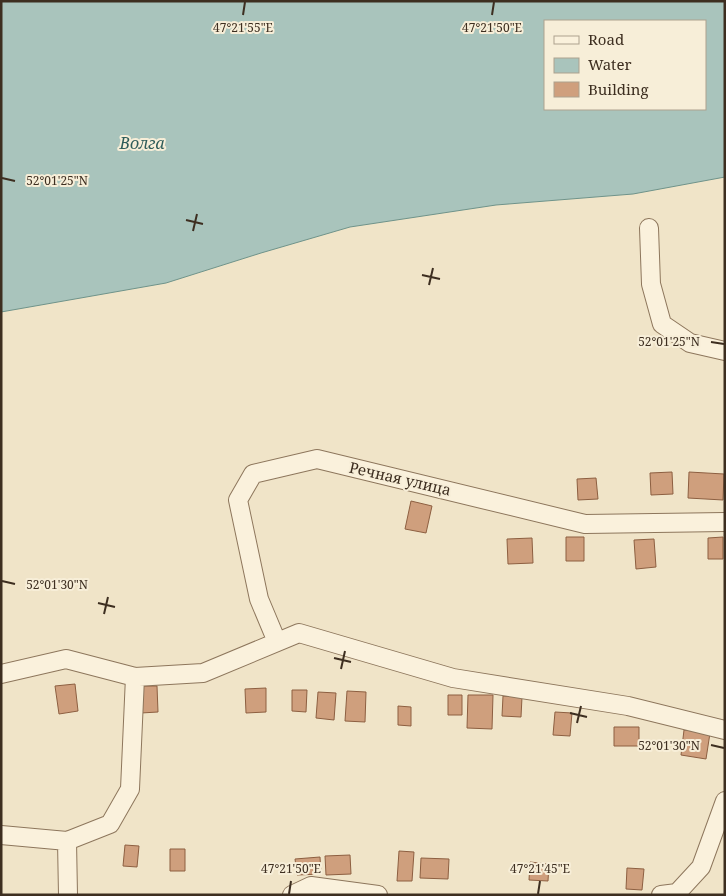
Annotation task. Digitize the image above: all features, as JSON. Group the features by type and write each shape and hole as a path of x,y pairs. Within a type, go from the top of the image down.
{"street":[{"path":"649,228 651,284 662,324 690,343 725,351"},
{"name":"Речная улица","path":"277,642 259,599 238,500 253,474 317,460 586,524 725,522"},
{"path":"1,674 66,659 135,677 203,673 299,633 453,678 628,706 725,730"},
{"path":"1,835 67,842 110,824 130,789 135,677"},
{"path":"662,895 677,893 701,867 725,801"},
{"path":"67,842 68,895"},
{"path":"292,895 311,886 378,895"}],"water":[{"name":"Волга","path":"1,1 725,1 725,177 633,194 496,205 350,227 166,283 1,312"}],"building":[{"path":"672,472 673,494 651,495 650,473"},
{"path":"689,472 724,474 723,500 688,498"},
{"path":"596,478 598,499 578,500 577,479"},
{"path":"411,501 432,506 426,533 405,529"},
{"path":"566,537 584,537 584,561 566,561"},
{"path":"723,537 723,559 708,559 708,538"},
{"path":"532,538 533,563 508,564 507,539"},
{"path":"654,539 656,567 636,569 634,540"},
{"path":"75,684 78,711 59,714 55,686"},
{"path":"140,686 157,686 158,712 141,713"},
{"path":"266,688 266,712 246,713 245,689"},
{"path":"292,690 307,690 306,712 292,711"},
{"path":"347,691 366,692 365,722 345,721"},
{"path":"318,692 336,693 334,720 316,718"},
{"path":"448,695 462,695 462,715 448,715"},
{"path":"468,695 493,695 492,729 467,728"},
{"path":"503,696 522,697 521,717 502,716"},
{"path":"398,706 411,707 411,726 398,725"},
{"path":"555,712 572,713 570,736 553,735"},
{"path":"614,727 639,727 639,746 614,746"},
{"path":"684,730 710,733 706,759 681,755"},
{"path":"125,845 139,846 137,867 123,866"},
{"path":"170,849 185,849 185,871 170,871"},
{"path":"399,851 414,852 412,881 397,881"},
{"path":"350,855 351,874 326,875 325,856"},
{"path":"320,857 321,874 297,875 295,859"},
{"path":"421,858 449,859 448,879 420,878"},
{"path":"530,862 549,864 548,881 529,880"},
{"path":"627,868 644,869 642,890 626,889"}]}
